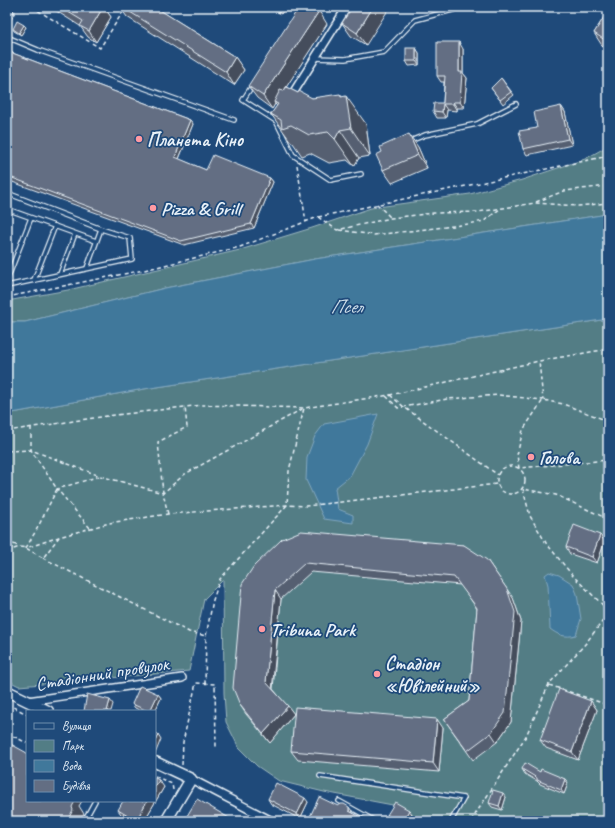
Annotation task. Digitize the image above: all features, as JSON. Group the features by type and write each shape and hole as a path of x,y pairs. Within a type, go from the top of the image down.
{"street":[{"path":"287,103 347,7"},
{"name":"Стадіонний провулок","path":"26,701 182,678"},
{"path":"7,691 46,710"},
{"path":"156,762 272,821"},
{"path":"166,821 191,779"}],"lane":[{"path":"315,58 346,59 384,52 415,20 460,8"},
{"path":"7,37 38,50 234,120"},
{"path":"255,81 243,100 278,118 293,155 331,180 361,174"},
{"path":"403,143 424,135 477,124 516,104"},
{"path":"7,193 101,229 130,238 132,259 7,286"},
{"path":"7,216 8,210 96,241"},
{"path":"7,280 31,218"},
{"path":"34,280 55,226"},
{"path":"87,268 101,229"},
{"path":"60,274 75,234"},
{"path":"320,776 464,798 451,821"},
{"path":"339,801 375,821"},
{"path":"84,821 94,802"}],"path":[{"path":"13,7 13,15"},
{"path":"7,26 18,7"},
{"path":"32,7 100,48 126,7"},
{"path":"7,12 13,15"},
{"path":"293,155 298,167 306,222"},
{"path":"7,296 144,270 240,247 318,217 608,156"},
{"path":"535,203 564,191 608,186"},
{"path":"337,230 391,218 434,213 478,212 535,203 578,206 608,203"},
{"path":"377,204 391,218"},
{"path":"318,217 337,230 374,235 484,221 501,208"},
{"path":"7,431 107,416 202,405 304,408 386,396 539,361 608,349"},
{"path":"539,361 542,400 523,430 517,455 519,468 525,475 525,484 522,489 515,494 502,491 497,484 498,475 506,466 515,466 519,468 608,460"},
{"path":"390,395 404,408 498,475"},
{"path":"386,396 398,408 404,408 447,399 498,395 563,404 608,421"},
{"path":"168,514 163,493 158,442 187,427 185,407"},
{"path":"163,493 186,474 304,408"},
{"path":"205,684 206,636 213,600 220,579 287,505 289,471 304,408"},
{"path":"31,427 31,450 57,489 90,528"},
{"path":"7,452 31,450 100,476 163,493"},
{"path":"26,548 57,489 100,476"},
{"path":"7,551 26,548 109,523 168,514 287,505 306,506 497,484"},
{"path":"522,489 556,495 608,519"},
{"path":"522,489 530,516 546,543 573,576 608,610"},
{"path":"43,558 59,537"},
{"path":"7,541 20,548"},
{"path":"26,548 189,632 206,636"},
{"path":"471,821 526,736 549,684 586,643 608,614"},
{"path":"183,742 196,683 215,684 216,747"},
{"path":"549,684 608,705"},
{"path":"7,704 26,714"},
{"path":"7,733 26,742"}],"green space":[{"path":"608,146 608,214 315,259 165,288 25,322 7,322 7,301 68,290 240,250 371,208 470,194 522,180 585,159"},
{"path":"608,319 608,821 414,821 412,814 398,806 324,792 279,781 257,766 239,748 226,722 224,693 223,580 204,599 189,671 19,686 7,680 7,414 144,389"}],"water":[{"name":"Псел","path":"608,214 608,319 144,389 7,414 7,322 25,322 165,288 315,259"},
{"path":"378,414 367,444 350,476 335,488 338,509 353,515 353,523 324,519 306,480 307,457 315,436 324,424"},
{"path":"549,572 559,575 573,584 577,594 581,619 576,635 562,635 550,629 548,585 545,575"}],"building":[{"path":"60,7 103,7 89,31 80,26 83,21"},
{"path":"122,7 155,7 235,57 226,72"},
{"path":"299,7 313,7 319,11 263,96 248,86"},
{"path":"352,7 373,7 357,33 342,23"},
{"path":"608,11 608,42 594,33"},
{"path":"17,21 24,25 19,33 13,29"},
{"path":"437,42 459,42 459,72 462,72 460,102 443,104 442,112 433,111 434,103 443,103 445,76 437,76"},
{"path":"406,48 416,48 416,61 406,61"},
{"path":"7,51 190,120 175,157 206,170 213,155 270,178 251,224 181,241 7,176"},
{"path":"501,78 511,92 500,100 491,88"},
{"path":"286,87 298,93 299,91 312,98 340,94 341,97 346,96 351,128 340,130 335,139 328,132 309,135 291,125 282,128 281,120 271,114 278,104 274,102 280,90 284,91"},
{"path":"561,106 568,139 523,149 519,131 537,128 534,112"},
{"path":"409,134 418,155 383,170 376,155 382,152 380,147"},
{"path":"574,525 600,535 592,557 566,547"},
{"path":"301,531 464,545 487,560 507,589 515,612 505,713 491,733 467,751 444,719 469,701 477,608 454,577 305,563 275,590 266,682 288,706 263,734 240,705 233,688 242,584 254,566 282,539"},
{"path":"140,686 158,694 150,710 146,710 132,704"},
{"path":"559,689 591,701 572,752 540,740"},
{"path":"87,694 110,700 107,710 84,710"},
{"path":"295,707 437,719 433,763 291,751"},
{"path":"7,742 26,752 26,802 74,802 72,807 73,810 67,821 7,821"},
{"path":"525,763 540,772 541,769 565,779 561,790 537,780 537,778 522,769"},
{"path":"156,778 159,780 156,785"},
{"path":"276,783 305,798 297,814 268,799"},
{"path":"493,790 503,793 499,806 489,803"},
{"path":"319,797 338,806 344,804 349,807 349,811 368,821 308,821"},
{"path":"197,799 229,818 227,821 217,821 212,818 211,821 184,821"},
{"path":"122,802 146,802 136,821 118,810"},
{"path":"395,802 409,810 403,821 398,821 387,815"},
{"path":"521,817 530,821 519,821"}],"place":[{"name":"Планета Кіно","path":"139,139"},
{"name":"Pizza & Grill","path":"153,208"},
{"name":"Голова","path":"531,457"},
{"name":"Tribuna Park","path":"262,629"},
{"name":"Стадіон «Ювілейний»","path":"377,674"}]}
